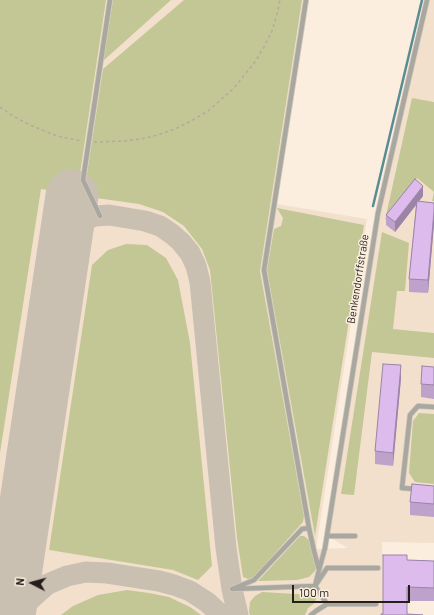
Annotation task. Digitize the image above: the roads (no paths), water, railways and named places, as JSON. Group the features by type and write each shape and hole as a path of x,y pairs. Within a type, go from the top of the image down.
{"lane":[{"path":"100,216 83,180 110,0"},
{"path":"306,0 264,270 309,528 319,570"},
{"name":"Benkendorffstraße","path":"316,586 327,536 378,213 427,0"},
{"path":"421,490 402,488 410,415 418,406 434,407"},
{"path":"309,528 302,529 254,580 232,589 316,586"},
{"path":"327,536 355,536"},
{"path":"316,586 327,568 378,568"},
{"path":"316,586 327,604"},
{"path":"311,615 327,604 376,604"}],"waterway":[{"path":"373,206 422,0"}]}
